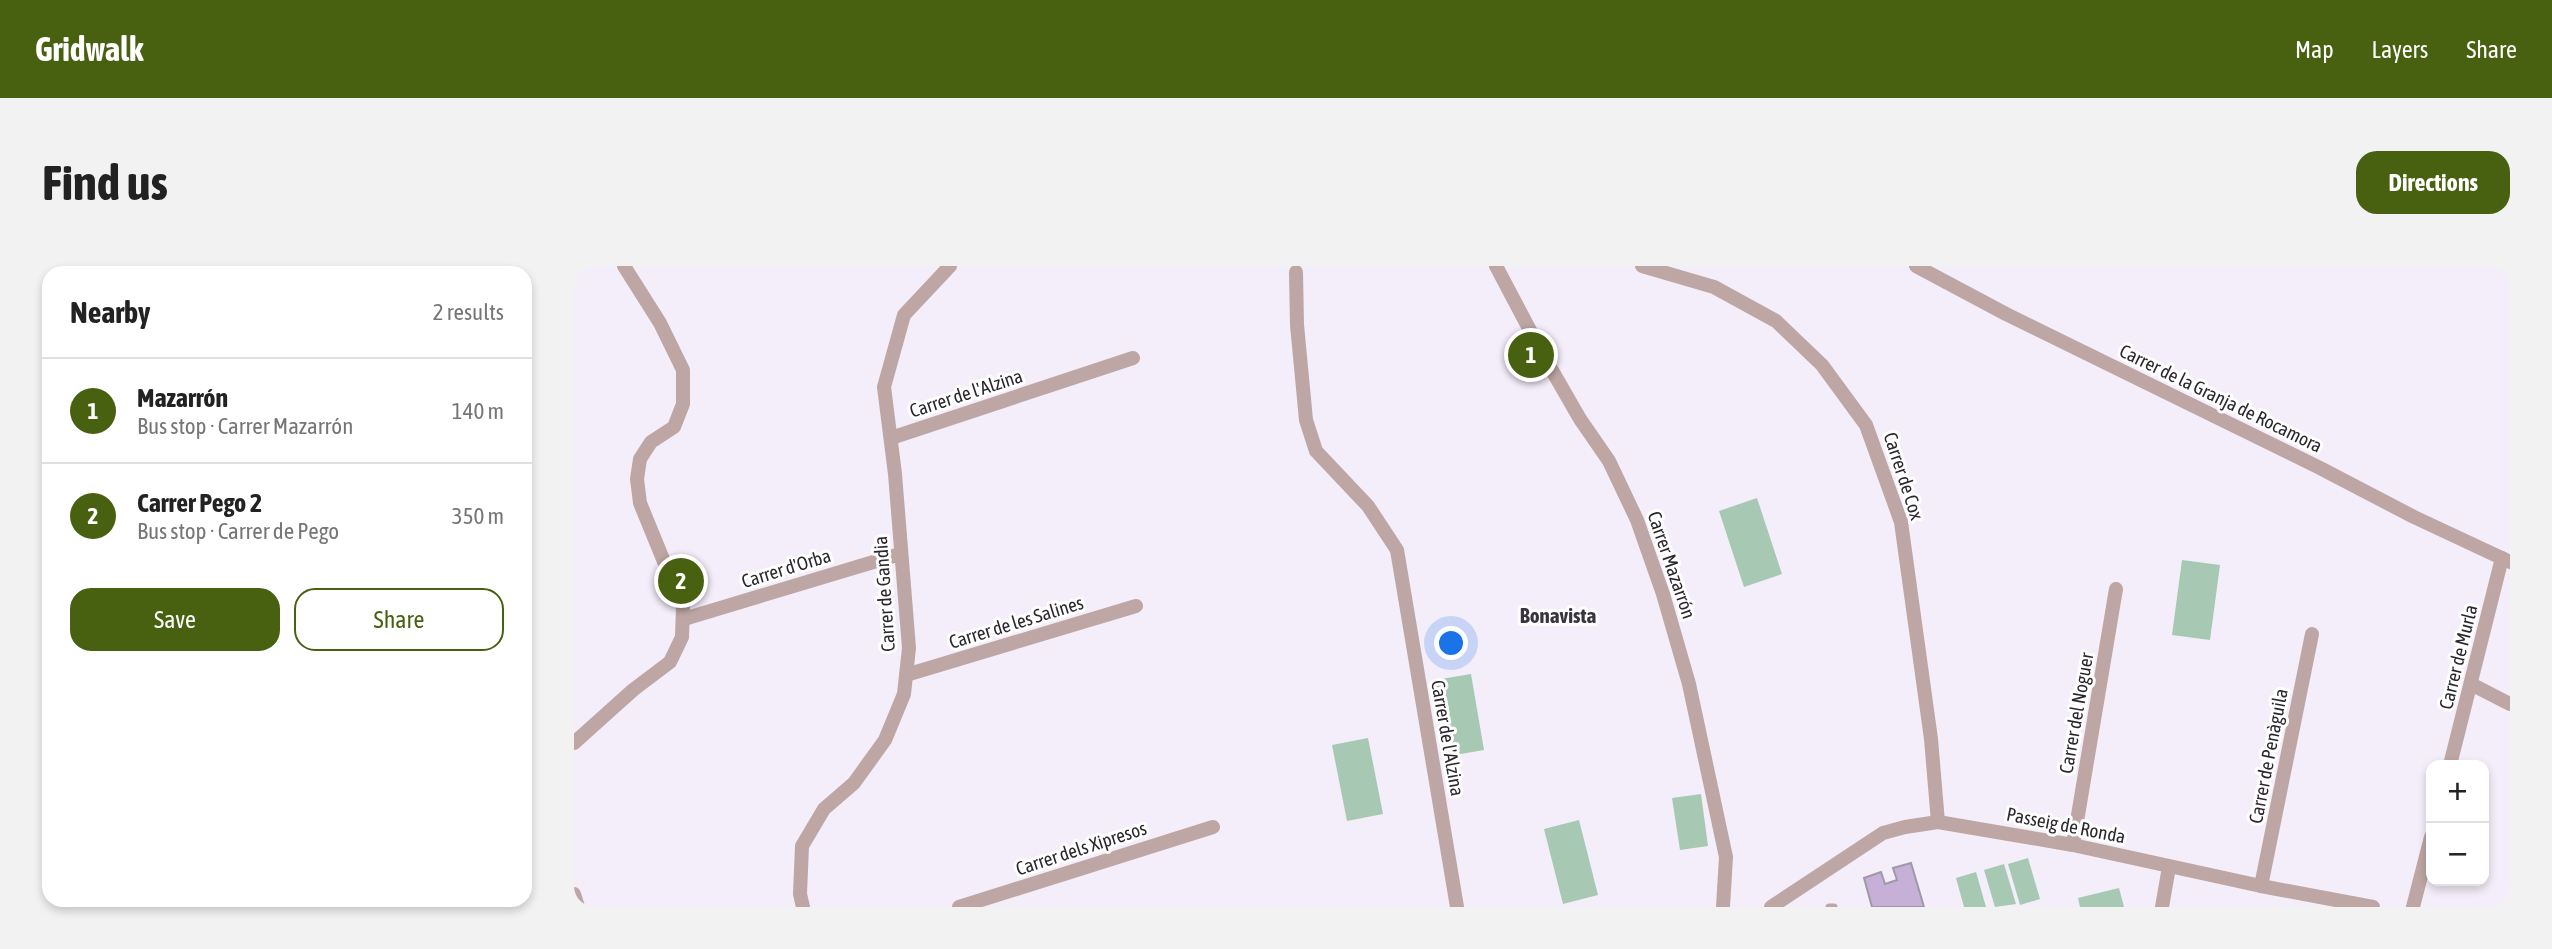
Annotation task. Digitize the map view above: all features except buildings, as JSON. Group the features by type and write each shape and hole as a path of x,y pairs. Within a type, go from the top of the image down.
{"street":[{"path":"574,743 633,690 670,662 682,637 684,619 640,503 637,479 640,459 651,442 674,427 683,404 683,370 660,323 624,266"},
{"name":"Carrer de Gandia","path":"803,907 800,894 802,846 824,808 854,783 885,740 904,694 909,648 891,438 884,387 904,315 950,266"},
{"name":"Carrer Mazarrón","path":"1496,266 1548,364 1580,419 1609,461 1637,520 1650,556 1689,684 1726,857 1723,907"},
{"name":"Carrer de Cox","path":"1642,266 1714,287 1776,321 1822,365 1866,425 1901,522 1931,739 1938,822"},
{"name":"Carrer de la Granja de Rocamora","path":"1916,266 2006,314 2506,560"},
{"name":"Carrer de l'Alzina","path":"1296,272 1297,325 1306,420 1316,451 1368,506 1397,550 1457,907"},
{"name":"Carrer de l'Alzina","path":"891,438 1133,358"},
{"name":"Carrer d'Orba","path":"684,619 900,554"},
{"name":"Carrer de Murla","path":"2451,760 2506,560"},
{"name":"Carrer del Noguer","path":"2073,845 2116,589"},
{"name":"Carrer de les Salines","path":"906,675 1136,606"},
{"name":"Carrer de Penàguila","path":"2261,886 2312,634"},
{"path":"2471,684 2510,704"},
{"name":"Passeig de Ronda","path":"1771,907 1883,833 1938,822 2073,845 2372,907"},
{"name":"Carrer dels Xipresos","path":"959,907 1213,827"},
{"path":"2413,907 2426,856"},
{"path":"2162,907 2169,867"},
{"path":"574,894 578,907"}],"green space":[{"path":"1757,498 1782,574 1744,587 1719,511"},
{"path":"2182,560 2220,565 2210,640 2172,635"},
{"path":"1471,674 1484,750 1449,756 1435,680"},
{"path":"1368,738 1383,814 1347,821 1332,745"},
{"path":"1701,794 1708,846 1680,850 1672,798"},
{"path":"1579,820 1598,895 1563,904 1544,829"},
{"path":"2028,858 2040,899 2020,905 2008,864"},
{"path":"2004,864 2016,904 1995,907 1984,870"},
{"path":"1976,872 1986,907 1964,907 1956,878"},
{"path":"2119,888 2124,907 2080,907 2078,898"}],"place":[{"name":"Mazarrón","path":"1531,355"},
{"name":"Carrer Pego 2","path":"681,581"}],"district":[{"name":"Bonavista","path":"1558,615"}]}
